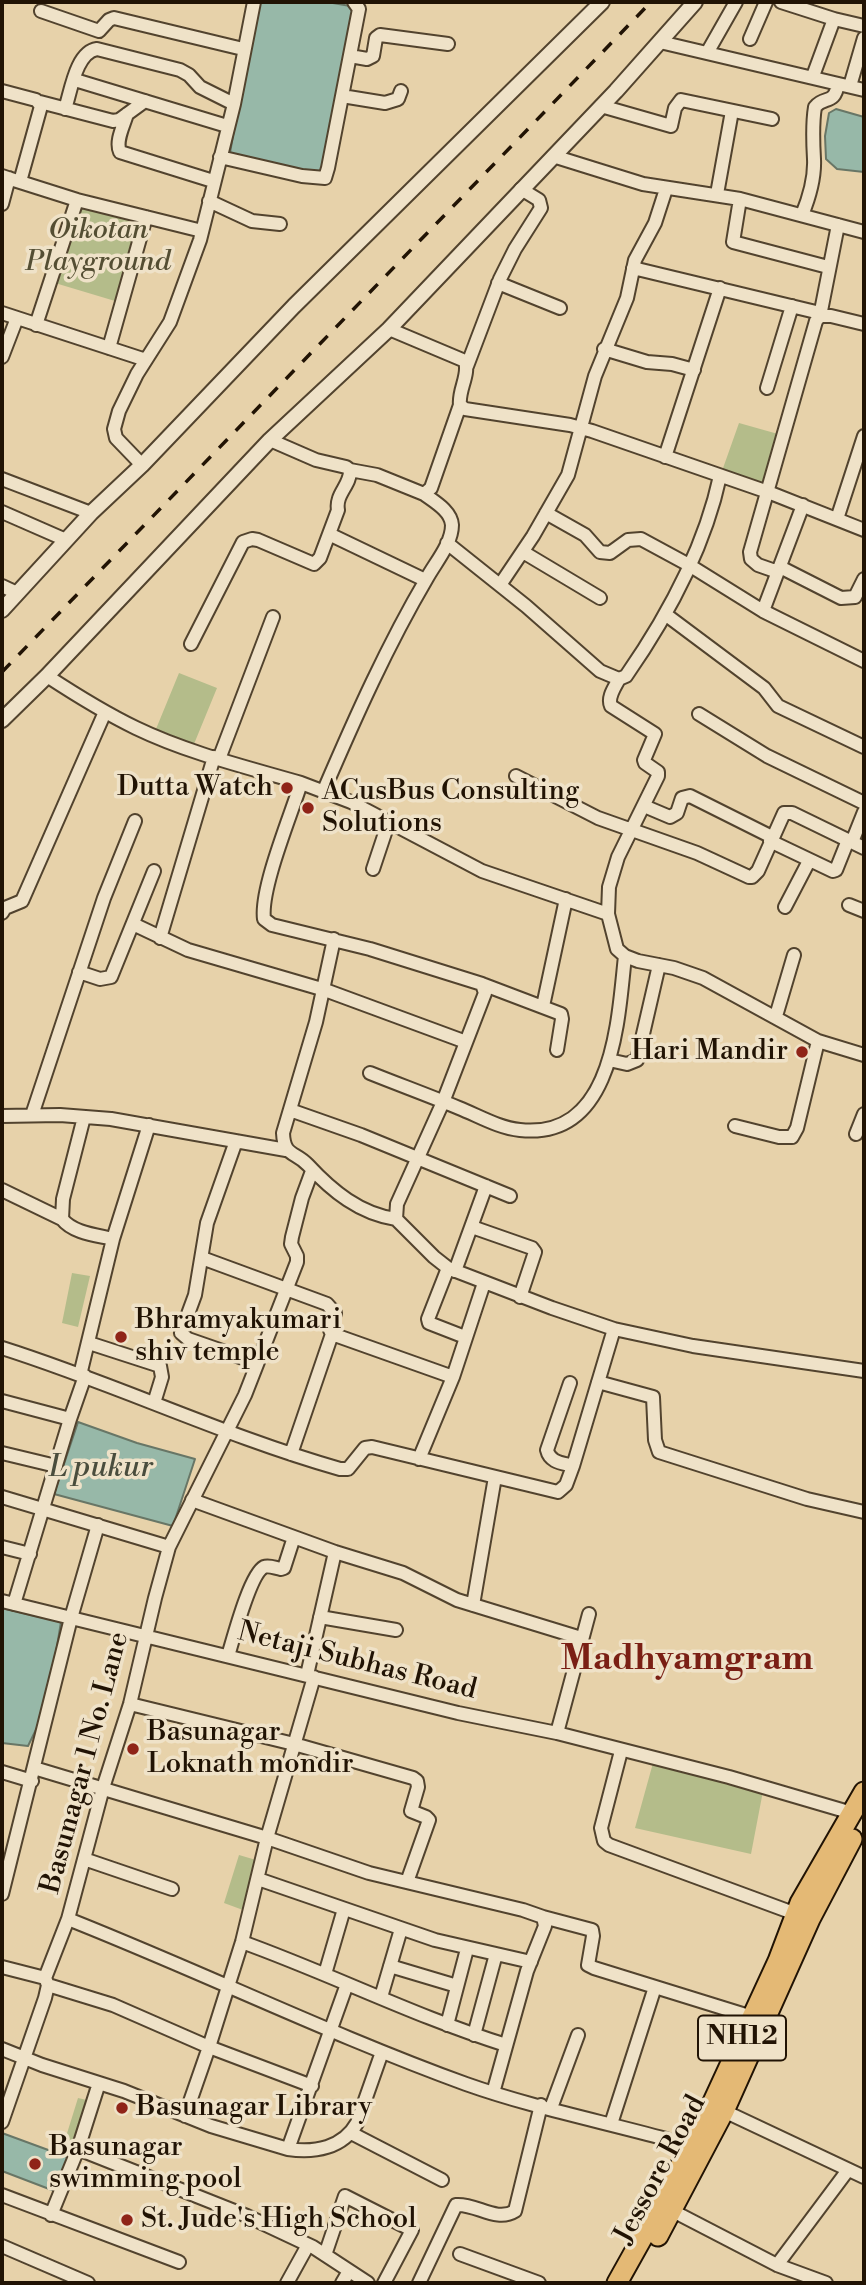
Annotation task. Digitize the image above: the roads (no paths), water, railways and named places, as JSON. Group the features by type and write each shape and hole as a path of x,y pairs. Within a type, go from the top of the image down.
{"highway":[{"name":"NH12","path":"617,2283 666,2208 688,2151 752,2017 796,1914 821,1865 858,1815 864,1792"},
{"name":"Jessore Road","path":"632,2283 666,2208 724,2110 858,1815"}],"street":[{"path":"142,465 117,438 114,429 119,411 170,322 202,231 234,104 254,2"},
{"path":"2,610 91,513 142,465 294,306 602,2"},
{"path":"2,720 270,440 389,329 601,106 695,2"},
{"path":"707,53 736,2"},
{"path":"750,39 766,2"},
{"path":"781,2 864,26"},
{"path":"220,157 302,176 325,178 358,4"},
{"path":"41,11 99,31 114,18 243,49"},
{"path":"813,76 834,19"},
{"path":"349,56 368,59 373,56 376,38 380,35 448,44"},
{"path":"802,215 810,194 814,162 815,107 831,100 844,85 864,38"},
{"path":"660,42 864,90"},
{"path":"65,109 85,55 91,50 102,50 180,70 200,87 234,104"},
{"path":"75,80 227,126"},
{"path":"342,96 385,103 398,99 401,90"},
{"path":"2,91 106,121 119,120 145,101"},
{"path":"601,106 671,126 675,108 681,100 772,119"},
{"path":"9,178 24,172 40,102"},
{"path":"717,194 732,111"},
{"path":"127,114 117,147 120,152 213,181"},
{"path":"553,156 627,180 666,189 740,199 864,232"},
{"path":"9,178 77,200 202,231"},
{"path":"2,204 9,178"},
{"path":"424,495 431,488 460,405 459,398 467,366 498,283 515,249 541,208 538,200 521,189"},
{"path":"500,585 523,552 568,475 604,349 627,298 639,251 656,223 666,189"},
{"path":"740,199 733,242 828,267"},
{"path":"36,324 77,200"},
{"path":"209,201 252,220 280,224"},
{"path":"108,348 146,217"},
{"path":"838,225 820,314 750,552 751,559 758,565 779,569 841,598 855,597 864,579"},
{"path":"633,268 864,324"},
{"path":"498,283 560,308"},
{"path":"664,457 720,288"},
{"path":"767,388 792,306"},
{"path":"2,313 146,360"},
{"path":"2,357 17,318"},
{"path":"389,329 459,356 465,360 467,366"},
{"path":"604,349 647,362 694,370"},
{"path":"460,405 472,412 582,428 768,492 864,530"},
{"path":"837,519 864,436"},
{"path":"270,440 316,460 346,467 350,471 377,475 424,495 437,503 451,521 452,529 447,544 425,580 360,706 324,790"},
{"path":"191,644 243,542 258,540 314,564 320,558 338,510 337,503 351,476 350,471"},
{"path":"720,477 709,520 665,614 626,676 619,679 609,701 611,706 654,734 644,760 645,764 658,772 658,776 613,872 608,896 608,914 617,949 625,956 689,973 711,982 818,1041 864,1055"},
{"path":"2,479 91,513"},
{"path":"763,611 803,505"},
{"path":"2,512 66,540"},
{"path":"546,513 585,535 600,552 610,553 628,540 641,539 763,611 864,661"},
{"path":"329,534 425,580"},
{"path":"447,544 500,585 600,671 619,679"},
{"path":"523,552 600,598"},
{"path":"2,586 17,593"},
{"path":"665,614 764,688 778,706 864,747"},
{"path":"160,938 217,758 273,617"},
{"path":"47,676 105,712 139,729 217,758 324,790 482,871 608,914"},
{"path":"2,913 5,908 22,901 105,712"},
{"path":"699,714 767,756 864,803"},
{"path":"516,776 598,818 697,853 749,877 755,875 780,818 788,812 855,844"},
{"path":"301,783 268,884 262,909 264,919 272,925 424,964 561,1014 557,1050"},
{"path":"644,806 670,817 677,813 682,798 691,796 828,870 836,870 855,844 864,812"},
{"path":"32,1115 104,898 135,821"},
{"path":"373,869 389,821"},
{"path":"785,907 808,861"},
{"path":"79,972 100,979 111,977 154,871"},
{"path":"543,1006 566,899"},
{"path":"849,905 864,911"},
{"path":"133,924 204,955 325,990 467,1042"},
{"path":"286,1150 283,1133 325,990 334,939"},
{"path":"370,1073 504,1126 520,1130 549,1128 577,1115 588,1104 609,1060 616,1035 625,956"},
{"path":"775,1016 794,956"},
{"path":"609,1060 627,1064 637,1060 659,965"},
{"path":"396,1220 397,1204 443,1102 485,993 482,984"},
{"path":"735,1126 779,1138 792,1137 797,1128 818,1041"},
{"path":"290,1110 361,1135 510,1196"},
{"path":"856,1134 864,1114"},
{"path":"2,1116 84,1117 149,1125 286,1150 359,1207 396,1220 434,1257 451,1269 520,1297 614,1329 693,1346 864,1371"},
{"path":"62,1220 63,1199 84,1117"},
{"path":"8,1602 30,1554 44,1509 82,1376 113,1239 149,1125"},
{"path":"236,1141 207,1223 195,1295 181,1333 188,1339 257,1363"},
{"name":"Basunagar 1 No. Lane","path":"2,2122 68,1919 103,1788 130,1704 169,1547 230,1427 297,1262 291,1244 292,1237 312,1171"},
{"path":"465,1337 429,1323 428,1319 472,1227 486,1186"},
{"path":"2,1190 62,1220 67,1226 113,1239"},
{"path":"472,1227 532,1248 535,1252 520,1297"},
{"path":"202,1258 287,1287 333,1308 335,1313 330,1330 332,1334 291,1454"},
{"path":"419,1459 453,1377 484,1283"},
{"path":"2,1348 154,1403 230,1427 291,1454 340,1469 348,1469 365,1448 372,1447 558,1492 566,1485 573,1466 614,1329"},
{"path":"332,1334 453,1377"},
{"path":"89,1343 160,1366 162,1377 154,1403"},
{"path":"598,1382 653,1398 656,1446 659,1452 819,1502 864,1513"},
{"path":"570,1383 547,1450 548,1455 555,1461 573,1466"},
{"path":"2,1401 70,1419"},
{"path":"2,1453 56,1466"},
{"path":"473,1605 495,1477"},
{"path":"2,1497 169,1547"},
{"path":"191,1500 335,1552 403,1573 445,1595 473,1605 581,1638"},
{"path":"2,1894 71,1618 98,1525"},
{"path":"228,1656 255,1578 263,1567 281,1570 284,1568 294,1537"},
{"path":"2,1547 30,1554"},
{"path":"185,2116 242,1942 267,1838 294,1744 335,1552"},
{"name":"Netaji Subhas Road","path":"8,1602 458,1713 557,1733 729,1777 858,1815"},
{"path":"557,1733 589,1614"},
{"path":"320,1618 396,1630"},
{"path":"130,1704 294,1744 407,1775 417,1781 417,1793 411,1811 429,1821 407,1882"},
{"path":"621,1751 601,1828 604,1841 796,1914"},
{"path":"2,1772 103,1788 267,1838 369,1873 523,1910 592,1930 588,1965 593,1969 752,2017"},
{"path":"84,1859 172,1889"},
{"path":"258,1879 401,1929 467,1949 531,1962"},
{"path":"325,1974 344,1909"},
{"path":"493,2093 531,1962 545,1926 543,1917"},
{"path":"68,1919 382,2052 493,2093 666,2139 688,2151"},
{"path":"381,1997 401,1929"},
{"path":"242,1942 447,2025 506,2045"},
{"path":"447,2025 467,1949"},
{"path":"474,2035 496,1954"},
{"path":"390,1966 457,1986"},
{"path":"2,1967 113,2005 209,2047 312,2086"},
{"path":"288,2149 347,1984"},
{"path":"611,2124 655,1987"},
{"path":"419,2283 456,2205 463,2204 501,2216 515,2211 546,2107 578,2035"},
{"path":"2,2049 185,2116 288,2149 305,2151 331,2146 351,2133 382,2052"},
{"path":"51,2215 78,2149 99,2083"},
{"path":"724,2110 864,2177"},
{"path":"351,2133 442,2180"},
{"path":"78,2149 247,2216 308,2245 368,2283"},
{"path":"777,2265 848,2170"},
{"path":"2,2195 179,2262"},
{"path":"325,2255 345,2196 412,2230 384,2283"},
{"path":"666,2208 777,2265 826,2283"},
{"path":"287,2283 308,2245"},
{"path":"2,2246 88,2283"},
{"path":"460,2254 539,2283"},
{"path":"497,2283 502,2269"},
{"path":"342,2283 349,2271"}],"water":[{"path":"259,2 327,2 356,7 321,174 230,153 248,47"},
{"path":"836,109 864,117 864,172 837,169 826,159 825,136 829,113"},
{"name":"L pukur","path":"78,1422 137,1443 195,1459 173,1526 54,1494"},
{"path":"2,1608 61,1622 47,1707 28,1746 2,1743"},
{"name":"Basunagar swimming pool","path":"2,2133 70,2158 57,2192 2,2171"}],"railway":[{"path":"2,672 651,2"}],"place":[{"name":"Dutta Watch","path":"287,788"},
{"name":"ACusBus Consulting Solutions","path":"308,808"},
{"name":"Hari Mandir","path":"802,1052"},
{"name":"Bhramyakumari shiv temple","path":"121,1337"},
{"name":"Basunagar Loknath mondir","path":"133,1749"},
{"name":"Basunagar Library","path":"122,2108"},
{"name":"Basunagar swimming pool","path":"35,2164"},
{"name":"St. Jude's High School","path":"127,2220"}],"district":[{"name":"Madhyamgram","path":"687,1661"}],"park label":[{"name":"Oikotan Playground","path":"98,247"}]}
